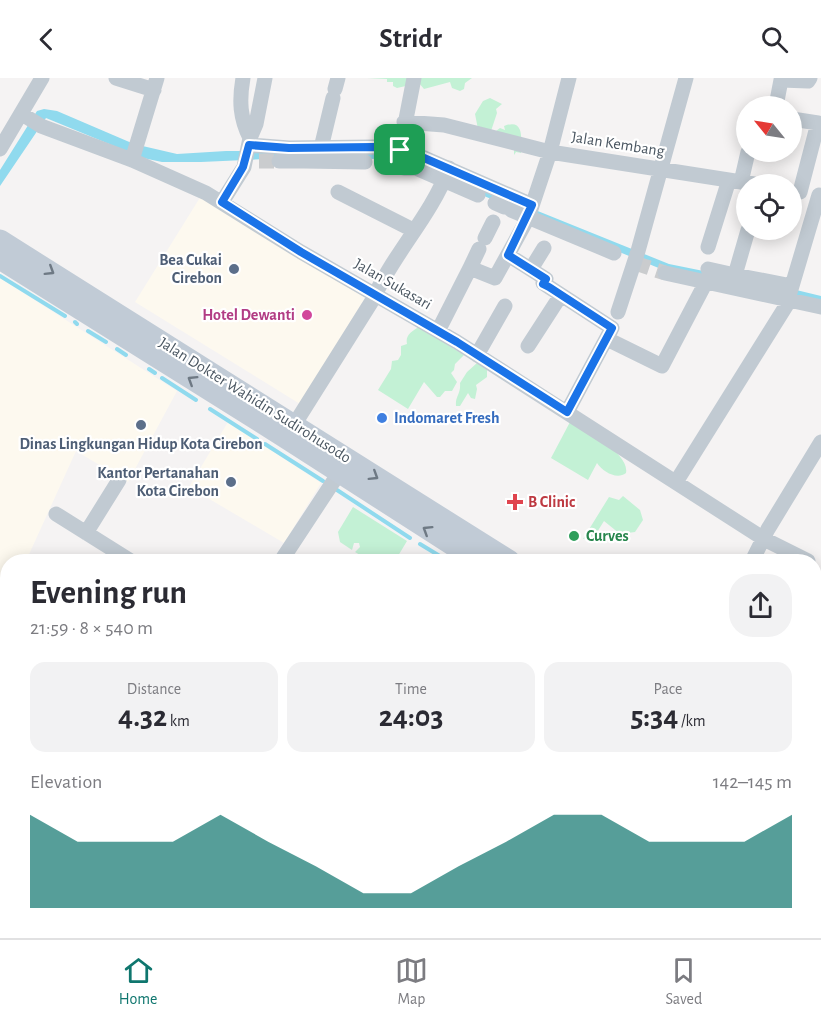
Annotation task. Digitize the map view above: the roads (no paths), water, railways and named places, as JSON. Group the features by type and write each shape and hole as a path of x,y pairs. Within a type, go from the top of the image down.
{"main road":[{"name":"Jalan Dokter Wahidin Sudirohusodo","path":"1,248 294,425 499,554"},
{"name":"Jalan Dokter Wahidin Sudirohusodo","path":"1,248 339,473 466,554"}],"street":[{"path":"0,149 31,120 42,78"},
{"path":"116,78 155,84 134,153"},
{"path":"243,78 242,122 250,153"},
{"path":"222,202 250,153 265,78"},
{"path":"394,160 414,78"},
{"name":"Jalan Kembang","path":"569,78 550,152 736,181"},
{"path":"567,412 613,325 629,258 660,170 686,78"},
{"path":"778,96 781,80 808,81 810,78"},
{"path":"321,148 336,88"},
{"name":"Jalan Sukasari","path":"31,120 134,153 222,202 301,252 438,331 764,539 794,554"},
{"path":"802,121 818,123 802,174"},
{"path":"404,122 444,125 550,152 530,211 494,278 470,268"},
{"path":"250,153 373,147 404,168 447,174 629,258"},
{"path":"279,161 394,160"},
{"path":"447,174 478,195"},
{"path":"294,425 413,230 431,205 447,174"},
{"path":"338,192 413,230"},
{"path":"676,482 774,326 790,293 820,195 802,192"},
{"path":"708,247 736,193"},
{"path":"438,331 501,209 530,211"},
{"path":"508,255 546,279 543,284 613,325 662,366 742,240"},
{"path":"531,269 544,248"},
{"path":"665,273 718,277 790,293 821,307"},
{"path":"528,346 561,295"},
{"path":"477,355 505,306"},
{"path":"756,554 821,442"},
{"path":"287,554 339,473"},
{"path":"86,533 119,480"},
{"path":"56,514 120,554"}],"water":[{"path":"44,109 57,111 134,144 177,154 226,151 389,151 669,264 821,296 821,305 666,271 420,168 379,159 290,158 162,162 143,158 46,118 0,186 0,170 37,111"}],"waterway":[{"path":"0,276 65,316"},
{"path":"88,331 106,342"},
{"path":"117,349 126,355"},
{"path":"149,369 155,373"},
{"path":"162,378 196,400"},
{"path":"210,409 257,439"},
{"path":"265,444 323,481"},
{"path":"337,490 410,538"},
{"path":"420,544 436,554"}],"tunnel":[{"path":"259,161 279,161"},
{"path":"635,263 665,273"}],"place":[{"name":"Bea Cukai Cirebon","path":"234,269"},
{"name":"Hotel Dewanti","path":"307,315"},
{"name":"Indomaret Fresh","path":"382,418"},
{"name":"Dinas Lingkungan Hidup Kota Cirebon","path":"141,425"},
{"name":"Kantor Pertanahan Kota Cirebon","path":"231,482"},
{"name":"B Clinic","path":"515,502"},
{"name":"Curves","path":"574,536"}]}
